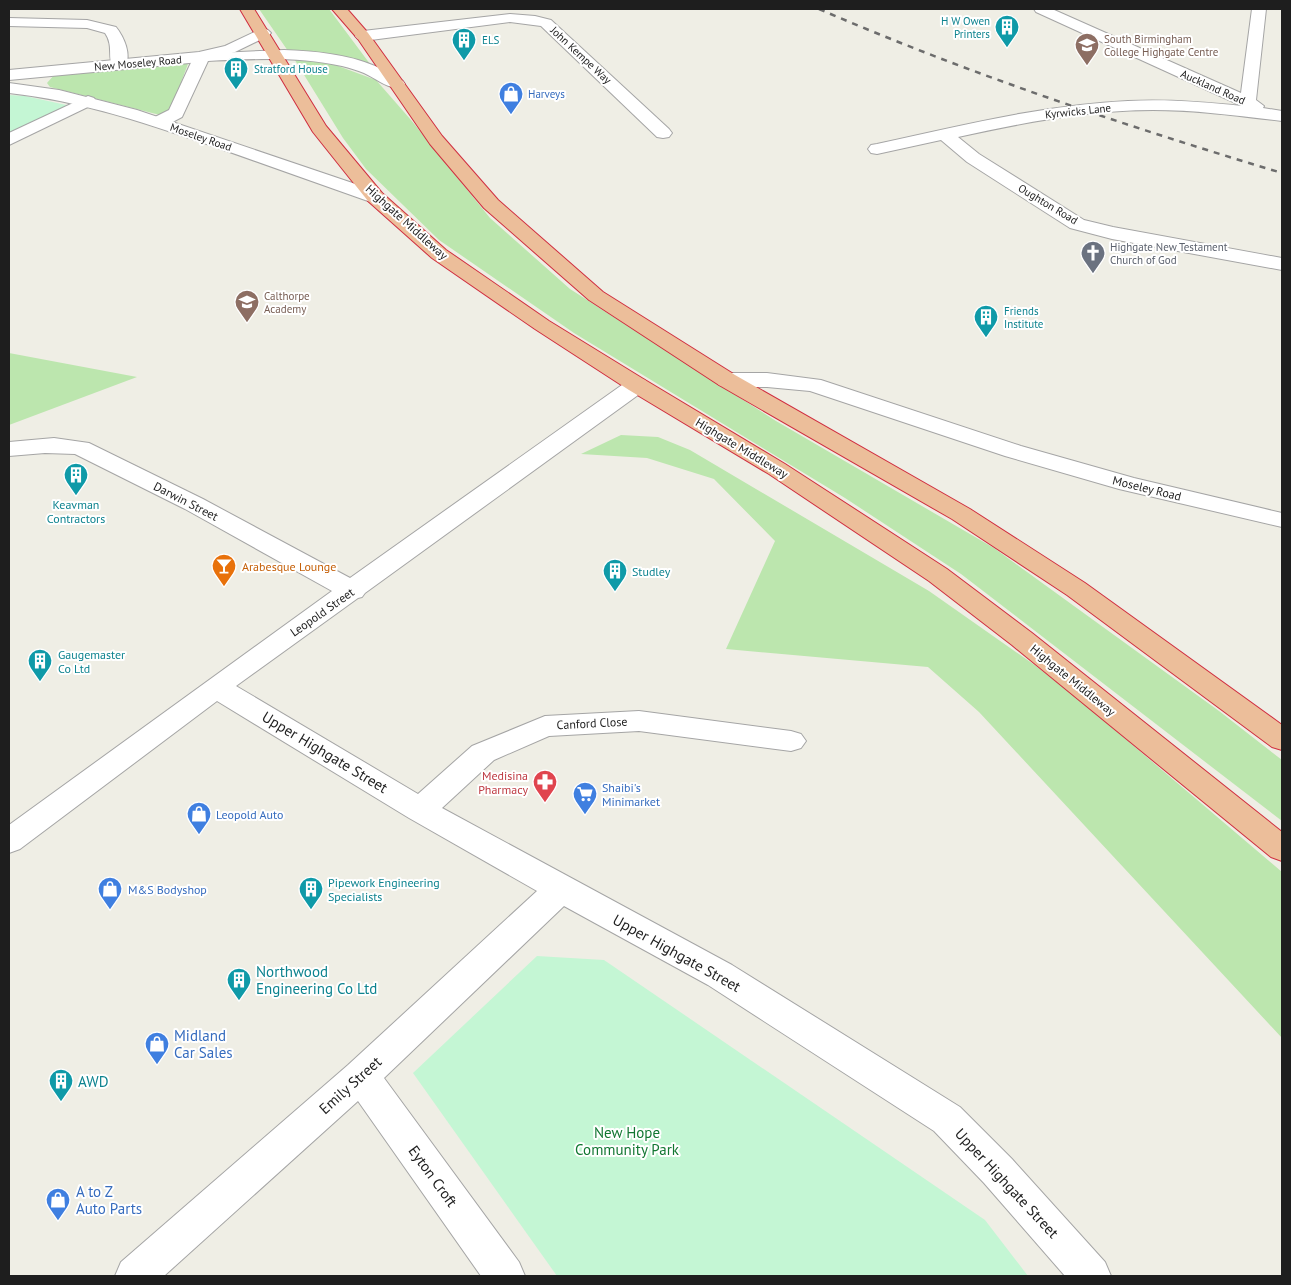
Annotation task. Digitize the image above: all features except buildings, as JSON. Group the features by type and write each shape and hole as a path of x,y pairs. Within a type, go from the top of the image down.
{"highway":[{"name":"Highgate Middleway","path":"247,9 319,128 375,197 439,254 542,325 637,385 777,469 938,575 1022,639 1282,850"},
{"path":"339,9 363,36 436,140 491,204 596,296 727,380 969,519 1076,588 1282,740"}],"street":[{"name":"Auckland Road","path":"1042,9 1279,116"},
{"path":"1248,102 1259,9"},
{"name":"John Kempe Way","path":"363,36 510,18 546,23 663,133"},
{"path":"9,22 87,24 111,30 118,41 119,64"},
{"name":"New Moseley Road","path":"9,76 200,57 230,49 263,33"},
{"path":"159,122 176,113 200,61 200,57 305,54 345,61 369,69 397,84"},
{"name":"Moseley Road","path":"16,88 39,73"},
{"name":"Moseley Road","path":"16,88 88,101 159,122 375,197"},
{"path":"9,140 88,101"},
{"name":"Kyrwicks Lane","path":"877,149 1033,116 1109,107 1162,106 1210,108 1279,116"},
{"name":"Oughton Road","path":"945,135 973,158 1077,224 1112,233 1282,264"},
{"name":"Moseley Road","path":"727,380 767,380 813,385 920,422 1013,451 1128,484 1282,520"},
{"name":"Leopold Street","path":"9,841 216,687 353,591 637,385"},
{"name":"Darwin Street","path":"9,449 31,445 62,445 81,448 194,504 353,591"},
{"name":"Upper Highgate Street","path":"216,687 420,810 720,975 947,1119 998,1171 1091,1276"},
{"name":"Canford Close","path":"420,810 483,753 545,726 638,721 791,740"},
{"name":"Emily Street","path":"135,1276 361,1076 561,889"},
{"name":"Eyton Croft","path":"361,1076 505,1276"}],"green space":[{"path":"259,9 329,9 370,64 316,53 288,51"},
{"path":"293,57 330,63 376,80 411,120 490,218 570,289 776,421 994,548 1219,711 1282,760 1282,821 961,574 845,498 574,333 439,240 366,169 343,138"},
{"path":"189,61 171,110 160,115 50,87 47,83 55,74"},
{"path":"9,95 25,96 71,106 9,136"},
{"path":"9,353 137,377 9,425"},
{"path":"621,435 658,437 690,450 929,591 1036,666 1082,702 1282,872 1282,1038 979,712 928,667 726,649 775,541 714,479 647,458 581,454"},
{"name":"New Hope Community Park","path":"537,956 604,960 985,1220 1028,1276 557,1276 413,1073"}],"railway":[{"path":"819,9 876,33 1048,98 1282,173"}],"place":[{"name":"H W Owen Printers","path":"1007,48"},
{"name":"ELS","path":"464,61"},
{"name":"South Birmingham College Highgate Centre","path":"1087,66"},
{"name":"Stratford House","path":"236,90"},
{"name":"Harveys","path":"511,115"},
{"name":"Highgate New Testament Church of God","path":"1093,274"},
{"name":"Calthorpe Academy","path":"247,323"},
{"name":"Friends Institute","path":"986,338"},
{"name":"Keavman Contractors","path":"76,496"},
{"name":"Arabesque Lounge","path":"224,587"},
{"name":"Studley","path":"615,592"},
{"name":"Gaugemaster Co Ltd","path":"40,682"},
{"name":"Medisina Pharmacy","path":"545,803"},
{"name":"Shaibi's Minimarket","path":"585,815"},
{"name":"Leopold Auto","path":"199,835"},
{"name":"M&S Bodyshop","path":"110,910"},
{"name":"Pipework Engineering Specialists","path":"311,910"},
{"name":"Northwood Engineering Co Ltd","path":"239,1001"},
{"name":"Midland Car Sales","path":"157,1065"},
{"name":"AWD","path":"61,1102"},
{"name":"A to Z Auto Parts","path":"58,1221"}]}
